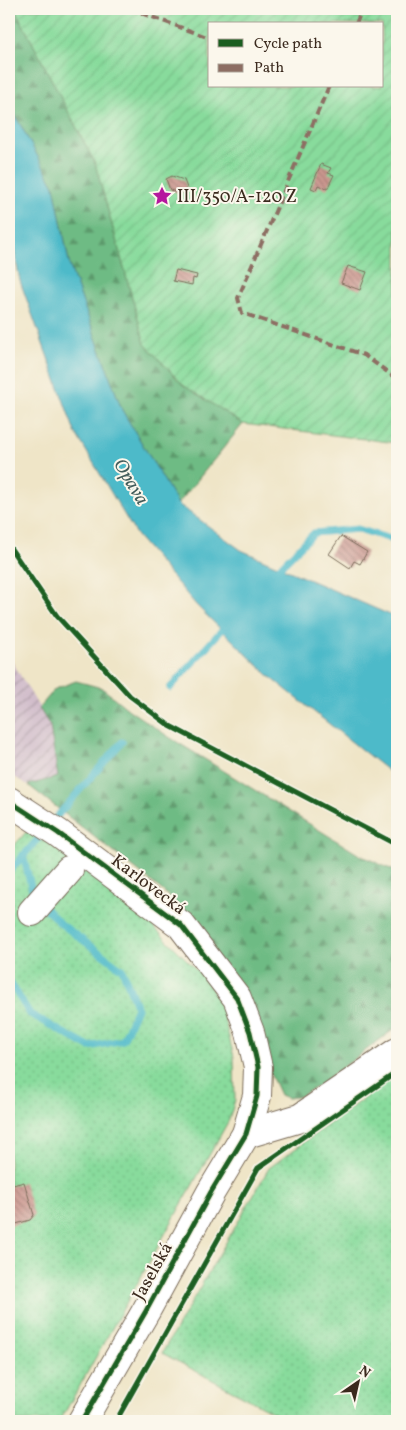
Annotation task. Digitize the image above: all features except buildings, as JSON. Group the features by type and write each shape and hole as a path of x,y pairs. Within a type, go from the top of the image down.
{"street":[{"name":"Karlovecká","path":"9,801 48,827 180,925 237,998 250,1032 258,1067 257,1096 246,1134"},
{"path":"40,903 69,870"},
{"path":"246,1134 300,1118 397,1052"},
{"name":"Jaselská","path":"82,1421 146,1311 211,1192 246,1134"}],"shaded area":[{"path":"9,656 50,726 58,777 28,785 9,774"}],"green space":[{"path":"9,9 15,9 95,163 145,344 183,385 243,424 178,504 122,410 70,267 54,186 9,104"},
{"path":"15,9 397,9 397,443 243,424 183,385 145,344 95,163"},
{"path":"76,681 102,688 129,710 169,737 358,854 397,872 397,1027 318,1086 298,1097 287,1098 280,1095 206,935 163,891 28,785 58,777 50,726 39,708 55,689"},
{"path":"29,829 134,907 204,977 220,1002 234,1057 235,1100 229,1120 60,1421 9,1421 9,851"},
{"path":"397,1074 397,1421 289,1421 162,1353 269,1168"}],"water":[{"name":"Opava","path":"9,104 54,186 70,267 122,410 178,504 241,550 397,618 397,778 269,676 197,606 137,536 75,432 20,281 9,223"}],"waterway":[{"path":"274,573 314,533 358,529 397,541"},
{"path":"170,688 228,623"},
{"path":"52,822 122,742"},
{"path":"9,872 45,831"},
{"path":"23,855 34,898"},
{"path":"9,981 30,1014 89,1047 123,1040 137,1008 122,969 61,924 44,907"}],"marked path":[{"path":"130,9 208,37"},
{"path":"357,22 362,9"},
{"path":"328,88 238,298 242,313 364,355 397,379"}],"cycle path":[{"path":"9,546 57,616 130,696 170,726 397,845"},
{"path":"9,801 58,833 181,925 237,998 250,1032 258,1067 257,1096 246,1134 211,1192 146,1311 82,1421"},
{"path":"116,1421 258,1168 397,1072"}],"place":[{"name":"III/350/A-120 Z","path":"162,196"}]}
